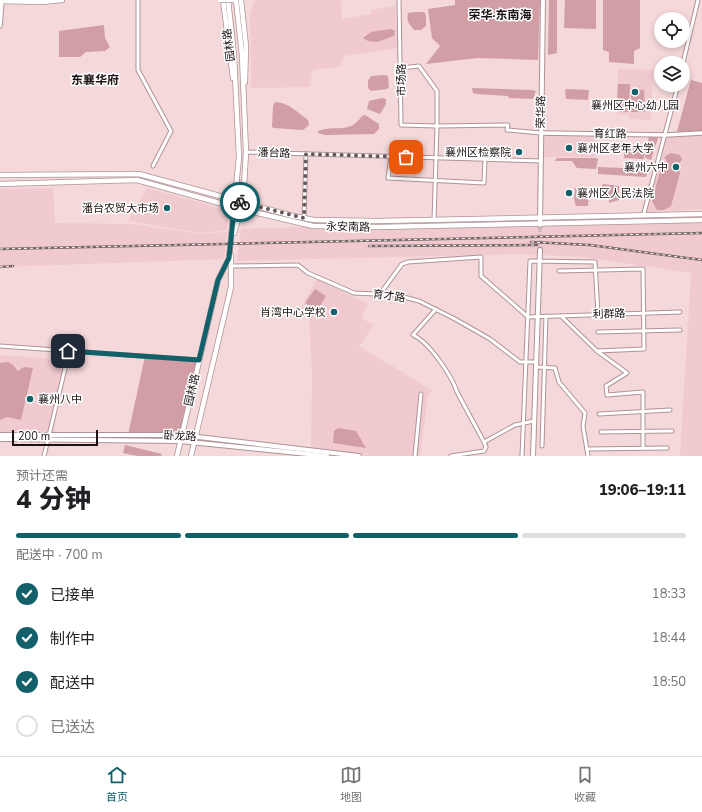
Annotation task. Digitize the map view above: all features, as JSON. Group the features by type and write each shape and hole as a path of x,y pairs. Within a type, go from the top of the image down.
{"main road":[{"path":"1,1 42,2 62,0"},
{"path":"220,0 235,0"},
{"name":"园林路","path":"223,0 234,85 236,89"},
{"name":"园林路","path":"177,456 218,280 229,258 239,157 234,55 228,0"},
{"name":"园林路","path":"191,456 231,287 230,266 234,232 242,203 246,152 244,90 242,55 235,0"},
{"name":"园林路","path":"241,0 246,46 246,76 244,90"},
{"name":"荣华路","path":"540,224 543,0"},
{"name":"永安南路","path":"2,176 139,174 242,203 304,218 378,221 702,214"},
{"name":"永安南路","path":"0,184 137,180 241,209 313,226 378,227 702,220"},
{"path":"533,456 540,250"},
{"name":"卧龙路","path":"0,435 180,441 195,439 359,456"},
{"name":"卧龙路","path":"0,439 181,435 195,439 327,456"}],"street":[{"path":"138,0 138,70 171,131 153,166"},
{"name":"市场路","path":"400,0 401,125 437,126"},
{"path":"685,56 698,0"},
{"path":"0,26 1,1"},
{"path":"401,68 419,66 437,90 437,158 434,220"},
{"path":"644,212 666,135 676,92"},
{"path":"437,126 508,125 508,130 541,133"},
{"name":"育红路","path":"541,133 666,135 702,133"},
{"name":"潘台路","path":"246,152 541,161"},
{"path":"304,218 306,154"},
{"path":"391,157 388,178 484,183 484,160"},
{"path":"380,294 402,264 408,262 482,257 481,276 528,317"},
{"path":"522,456 530,261 595,262 598,314"},
{"name":"育才路","path":"230,266 298,265 308,273 354,293 396,294 419,301 490,340 520,362 536,362"},
{"path":"559,271 643,269 644,349 597,351"},
{"path":"436,309 413,335 437,358 450,377 456,392 486,447 484,451 451,456"},
{"name":"利群路","path":"528,317 680,312"},
{"path":"542,446 546,316"},
{"path":"561,316 597,351 627,373 606,386 607,395 643,392 643,448"},
{"path":"598,332 680,330"},
{"path":"0,346 199,360"},
{"path":"44,456 69,352"},
{"path":"536,367 555,368 559,382 585,413 582,426 588,456"},
{"path":"415,456 421,394"},
{"path":"599,414 670,410"},
{"path":"484,442 515,424 534,421"},
{"path":"601,432 672,431"},
{"path":"587,450 667,448"}],"shaded area":[{"path":"255,0 341,0 342,19 371,14 371,10 395,6 398,48 344,56 341,65 338,67 313,70 309,87 251,88 250,13"},
{"path":"455,0 540,0 538,60 477,58 426,64 440,46 432,38 428,9 455,5"},
{"path":"549,0 557,0 557,53 548,55"},
{"path":"565,0 596,0 596,29 564,28"},
{"path":"603,0 640,0 640,48 634,51 634,64 609,62 609,52 603,50"},
{"path":"424,12 426,15 426,26 421,30 414,30 408,21 408,13"},
{"path":"104,25 105,38 110,47 105,51 86,52 80,57 59,57 59,31"},
{"path":"391,29 395,31 394,36 377,42 368,41 363,38 371,32"},
{"name":"襄州区中心幼儿园","path":"618,69 653,70 651,120 629,119 629,115 617,114"},
{"path":"371,76 388,76 389,87 387,89 371,91 368,88 368,81"},
{"path":"691,80 702,83 702,133 676,135 688,92 690,92"},
{"path":"618,84 630,84 629,103 631,102 631,90 644,90 645,112 618,112 618,103 626,102 617,102"},
{"path":"472,88 536,91 533,99 509,98 508,96 476,94 473,93"},
{"path":"566,89 589,90 588,100 566,99"},
{"path":"382,98 386,99 386,104 380,114 367,109 369,101"},
{"path":"275,102 280,102 293,108 308,120 309,125 303,130 272,127 273,106"},
{"path":"365,115 379,124 379,129 374,134 325,135 318,133 318,131 325,129 347,127 357,122 362,116"},
{"name":"襄州区老年大学","path":"541,133 597,134 596,157 541,157"},
{"name":"襄州六中","path":"702,133 702,209 644,213 666,135"},
{"path":"649,136 658,138 651,160 645,156"},
{"path":"625,145 645,146 644,159 624,158"},
{"path":"671,153 680,155 682,160 678,164 680,173 671,206 664,210 657,210 652,201 661,167 667,160 664,158"},
{"path":"557,158 598,159 596,169 577,168 572,161 555,161"},
{"path":"598,167 648,169 646,177 598,174"},
{"path":"603,184 619,186 619,200 609,203 609,196 601,187"},
{"path":"53,188 55,223 133,224 199,234 227,232 224,259 0,267 0,189"},
{"path":"147,188 228,210 227,230 199,233 128,221"},
{"path":"575,188 589,192 588,206 576,206 574,199"},
{"path":"702,215 702,456 680,456 691,273 583,257 516,254 237,261 241,229"},
{"path":"317,279 368,304 361,318 374,325 359,346 432,390 428,396 420,456 359,456 311,450 312,374 309,315 300,309"},
{"path":"315,289 326,296 317,311 305,303"},
{"name":"襄州八中","path":"0,355 66,360 52,439 0,439"},
{"path":"145,356 199,360 181,435 128,435"},
{"path":"8,362 18,371 24,367 33,368 21,420 7,417 0,420 0,363"},
{"path":"338,428 356,431 366,448 333,443 334,431"},
{"path":"125,445 162,454 161,456 138,456 123,453"}],"tunnel":[{"path":"540,225 540,250"}],"railway":[{"path":"0,249 702,233"},
{"path":"531,242 590,245 702,260"},
{"path":"369,246 537,245"},
{"path":"0,267 13,266"}],"way so far":[{"path":"240,202 304,218 306,154 406,157"}],"place":[{"name":"襄州区中心幼儿园","path":"635,92"},
{"name":"襄州区老年大学","path":"569,148"},
{"name":"襄州区检察院","path":"519,152"},
{"name":"襄州六中","path":"676,167"},
{"name":"襄州区人民法院","path":"569,193"},
{"name":"潘台农贸大市场","path":"167,208"},
{"name":"肖湾中心学校","path":"334,312"},
{"name":"襄州八中","path":"30,399"}],"district":[{"name":"荣华·东南海","path":"500,15"},
{"name":"东襄华府","path":"95,80"}],"route":[{"path":"68,351 199,360 218,280 229,258 235,200 240,202"}]}
